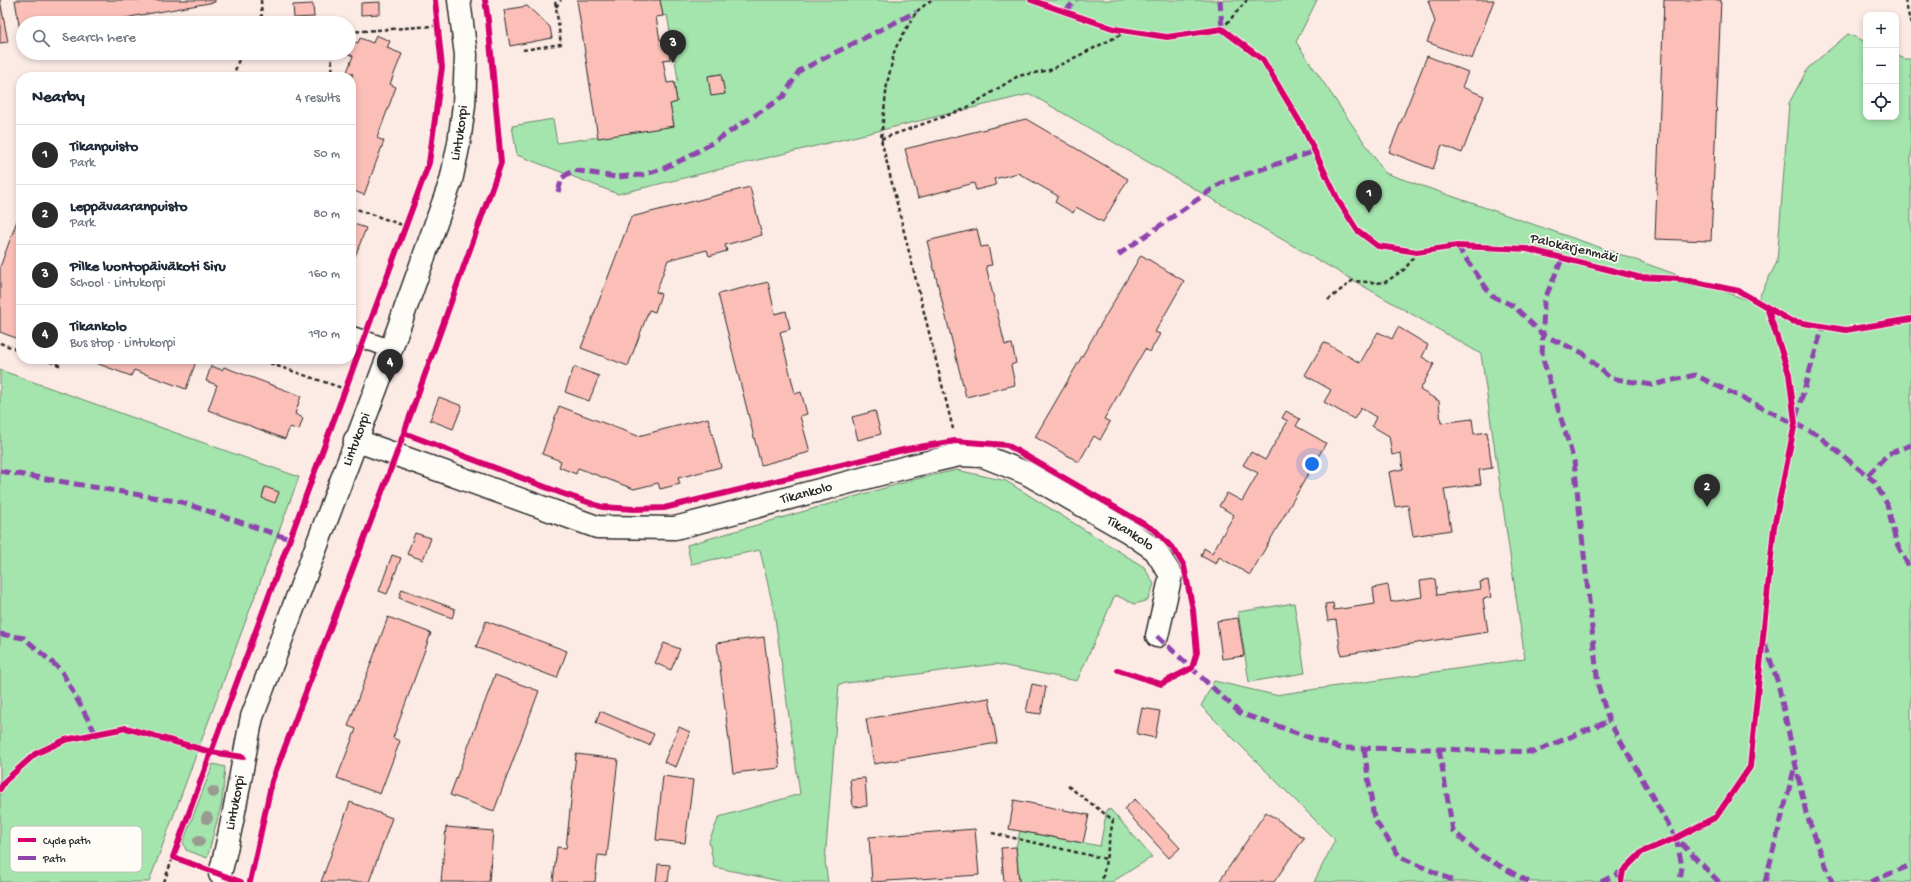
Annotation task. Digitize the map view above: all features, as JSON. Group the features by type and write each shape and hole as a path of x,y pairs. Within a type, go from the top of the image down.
{"street":[{"name":"Lintukorpi","path":"220,874 229,841 243,757 252,717 355,440 391,349 451,181 459,143 464,106 466,55 459,0"},
{"name":"Tikankolo","path":"355,440 597,527 675,528 959,455 982,456 1026,473 1129,532 1155,550 1171,575 1157,636"}],"lane":[{"path":"356,337 391,349"}],"path":[{"path":"261,0 262,16"},
{"path":"523,50 560,44 555,0"},
{"path":"556,7 561,0"},
{"path":"931,0 916,12 895,49 887,84 881,139 959,455"},
{"path":"1216,30 1222,29 1247,0"},
{"path":"1905,0 1911,26"},
{"path":"356,31 438,22 439,32"},
{"path":"1115,29 1136,32"},
{"path":"1222,29 1228,33"},
{"path":"881,139 965,109 1018,76 1050,70 1128,31"},
{"path":"235,72 239,60"},
{"path":"332,60 333,72"},
{"path":"356,209 405,226"},
{"path":"403,233 408,219"},
{"path":"1409,250 1420,251"},
{"path":"1328,300 1352,282 1384,283 1405,269 1420,251"},
{"path":"0,343 16,349"},
{"path":"270,364 344,392 348,382"},
{"path":"1068,786 1113,820 1102,882"},
{"path":"992,833 1106,859"},
{"path":"164,882 176,850"},
{"path":"174,857 180,860"}],"green space":[{"path":"660,0 1317,0 1296,42 1385,173 1756,303 1777,262 1789,103 1808,68 1848,34 1863,41 1863,120 1899,120 1899,56 1905,59 1911,59 1911,882 1314,882 1335,840 1201,706 1214,681 1275,695 1525,659 1481,354 1030,94 618,194 517,155 512,126 553,119 557,143 674,126 670,104 677,102 674,82 678,81 675,59 670,59 667,39 671,37 667,15 663,16","holes":["721,74 725,94 708,76"]},
{"path":"0,370 299,477 149,882 0,882"},
{"path":"957,470 1006,481 1144,567 1154,584 1148,600 1135,604 1115,595 1077,681 996,664 839,684 825,861 828,882 784,882 714,867 709,841 719,817 800,794 774,611 760,550 691,564 687,545 916,479"},
{"path":"1294,603 1305,673 1249,682 1238,612"},
{"path":"213,764 225,767 222,802 207,858 186,850 183,842"},
{"path":"1107,809 1111,810 1152,857 1112,882 1019,882 1016,847 1020,831 1100,846"}],"building":[{"path":"0,0 8,42 0,43"},
{"path":"15,0 215,0 215,2 135,16 18,16"},
{"path":"577,0 660,0 663,16 656,17 660,40 667,39 670,59 663,60 667,83 674,82 677,102 670,104 674,126 598,138"},
{"path":"1428,0 1494,0 1472,59 1427,42 1435,22"},
{"path":"1664,0 1721,0 1711,241 1655,239"},
{"path":"380,2 380,14 361,15 361,3"},
{"path":"313,4 314,16 294,16 293,5"},
{"path":"527,6 550,27 552,38 510,46 504,10"},
{"path":"376,35 390,41 387,48 402,54 390,84 396,87 377,138 384,141 364,195 356,192 356,72 347,72 352,60 356,60 356,42 358,43 360,38 373,43"},
{"path":"1427,56 1468,72 1462,87 1484,96 1462,153 1442,145 1433,169 1389,152"},
{"path":"721,74 725,94 711,96 708,76"},
{"path":"1026,119 1128,179 1103,222 1076,207 1073,213 1055,202 1058,196 1018,173 994,179 996,185 976,190 974,183 918,198 905,149"},
{"path":"750,187 762,235 725,245 727,251 709,256 707,250 668,260 656,292 661,294 655,312 649,310 628,366 581,348 631,217"},
{"path":"16,224 16,338 0,332 0,267"},
{"path":"356,225 366,228 356,254"},
{"path":"977,229 981,247 988,246 992,265 986,266 1005,345 1012,344 1016,363 1011,365 1015,385 966,397 927,241"},
{"path":"1141,255 1184,281 1155,332 1160,334 1150,352 1145,349 1104,419 1110,422 1100,440 1094,436 1079,462 1035,437"},
{"path":"768,282 775,314 786,311 790,329 780,332 795,394 801,392 807,414 800,416 810,452 761,465 718,294"},
{"path":"1398,327 1428,345 1422,357 1434,364 1420,390 1439,401 1441,423 1472,419 1474,434 1487,432 1492,468 1479,470 1481,484 1444,489 1451,530 1413,536 1408,505 1395,507 1389,472 1403,469 1401,453 1392,455 1389,436 1372,426 1376,417 1361,408 1354,419 1324,402 1331,390 1305,375 1324,342 1360,363 1378,332 1392,339"},
{"path":"99,364 195,364 186,389 134,370 131,376"},
{"path":"211,366 222,370 224,367 301,396 295,414 303,418 299,430 290,427 285,439 208,410 217,385 206,381"},
{"path":"574,367 599,376 589,401 565,392"},
{"path":"439,397 462,406 453,429 430,420"},
{"path":"559,406 638,436 708,418 721,467 678,478 680,484 660,489 658,483 634,489 578,468 576,474 559,467 561,461 542,454"},
{"path":"875,411 881,434 858,440 852,417"},
{"path":"1286,411 1300,419 1296,426 1326,443 1250,575 1219,557 1216,564 1201,556 1204,548 1212,553 1234,515 1219,506 1227,493 1242,501 1258,473 1243,465 1251,452 1265,460 1288,421 1282,418"},
{"path":"265,487 279,492 275,503 262,498"},
{"path":"415,533 431,538 423,560 407,554"},
{"path":"392,555 401,558 387,594 379,591"},
{"path":"1435,579 1437,595 1481,589 1480,582 1488,580 1491,597 1483,599 1488,632 1341,655 1336,620 1328,621 1325,604 1333,603 1334,610 1375,604 1373,588 1388,585 1391,602 1422,597 1420,581"},
{"path":"402,589 455,609 452,618 399,598"},
{"path":"388,617 431,633 393,738 400,741 380,794 337,778 356,729 348,726"},
{"path":"1238,618 1244,656 1222,659 1217,621"},
{"path":"486,621 567,651 557,678 476,647"},
{"path":"764,637 780,768 733,773 717,643"},
{"path":"664,643 680,649 671,670 655,663"},
{"path":"495,675 539,691 494,811 450,795"},
{"path":"1032,684 1046,687 1041,714 1026,712"},
{"path":"989,698 997,743 874,764 866,719"},
{"path":"1142,708 1160,711 1155,738 1137,734"},
{"path":"600,711 654,734 649,745 596,723"},
{"path":"679,727 690,732 676,767 664,762"},
{"path":"576,754 618,759 607,856 598,855 595,882 553,882 557,847 566,848"},
{"path":"663,776 693,780 685,843 656,840"},
{"path":"865,778 867,806 853,807 850,779"},
{"path":"1135,799 1180,848 1169,858 1124,809"},
{"path":"1014,800 1089,815 1083,843 1009,829"},
{"path":"350,802 392,818 369,882 321,882"},
{"path":"1266,812 1304,838 1274,882 1219,882"},
{"path":"446,827 493,831 489,882 441,882"},
{"path":"975,829 979,875 872,882 869,837"},
{"path":"1016,847 1019,882 1004,882 1001,848"},
{"path":"658,864 670,865 668,882 656,882"}],"marked path":[{"path":"1065,11 1076,0"},
{"path":"1220,0 1222,29"},
{"path":"558,192 562,178 573,170 616,177 642,175 662,169 686,158 717,140 783,97 799,71 916,12"},
{"path":"1118,255 1221,183 1315,151"},
{"path":"1457,246 1492,296 1514,306 1543,335 1583,353 1610,378 1652,385 1695,375 1816,434 1874,481 1887,504 1896,542 1911,571"},
{"path":"1562,259 1544,301 1542,356 1574,461 1598,685 1609,721 1676,838 1719,882"},
{"path":"1796,417 1823,326"},
{"path":"1868,475 1888,454 1911,445"},
{"path":"0,471 181,502 290,539"},
{"path":"0,634 24,638 61,670 96,734"},
{"path":"1157,636 1240,713 1340,748 1534,752 1609,721"},
{"path":"1765,644 1778,683 1806,813 1832,882"},
{"path":"1364,748 1374,819 1400,857 1457,882"},
{"path":"1439,749 1453,831 1482,856 1529,882"},
{"path":"1765,882 1795,766"},
{"path":"1676,838 1682,866 1680,882"},
{"path":"1870,882 1911,865"},
{"path":"1601,882 1623,871"}],"cycle path":[{"path":"356,360 429,163 442,67 435,0"},
{"path":"250,882 272,781 396,455 501,163 485,0"},
{"name":"Palokärjenmäki","path":"1031,0 1115,29 1167,37 1222,29 1263,60 1304,129 1339,202 1357,230 1378,246 1417,252 1457,246 1527,249 1638,277 1681,279 1739,291 1791,321 1846,330 1911,319"},
{"path":"1621,882 1623,871 1642,852 1676,838 1716,817 1750,767 1774,527 1795,423 1789,374 1767,307"},
{"path":"241,882 173,857 355,364"},
{"path":"404,433 561,493 602,507 635,509 664,508 907,449 955,441 1007,445 1156,531 1175,551 1184,566 1193,610 1197,652 1192,668 1161,684 1118,670"},
{"path":"0,789 5,781 35,754 65,740 126,728 211,752 243,757"}],"place":[{"name":"Pilke luontopäiväkoti Siru","path":"673,63"},
{"name":"Tikanpuisto","path":"1369,213"},
{"name":"Tikankolo","path":"390,382"},
{"name":"Leppävaaranpuisto","path":"1707,507"}]}
